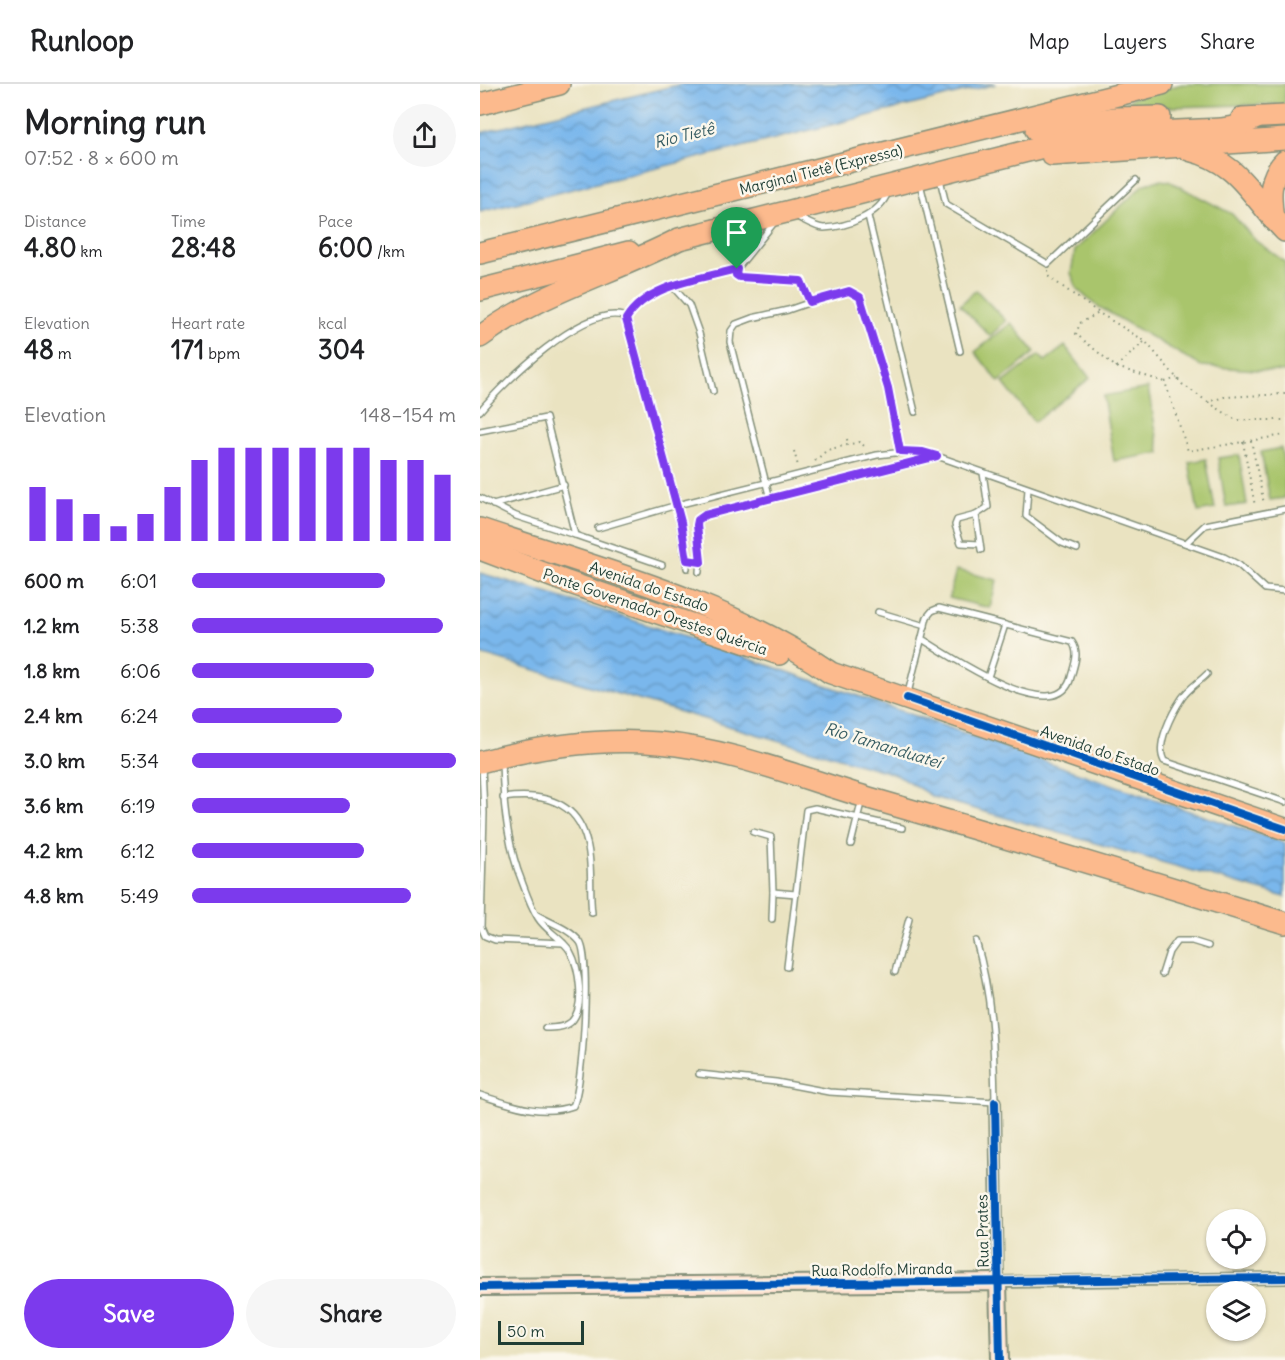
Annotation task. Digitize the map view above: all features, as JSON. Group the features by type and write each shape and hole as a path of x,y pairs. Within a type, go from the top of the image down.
{"highway":[{"path":"480,104 559,84"},
{"name":"Marginal Tietê (Expressa)","path":"480,253 1162,84"},
{"path":"926,144 968,142 1115,118 1285,116"},
{"path":"480,290 783,211 983,164 1075,139 1133,132 1221,129 1239,126 1257,118"},
{"path":"983,164 1058,154 1285,140"},
{"path":"1174,146 1217,158 1238,176 1279,225"},
{"path":"1279,225 1270,187 1276,172 1285,161"},
{"path":"480,337 531,305 640,260 679,239"},
{"name":"Avenida do Estado","path":"480,529 688,595 776,640 831,673 1285,829"},
{"name":"Ponte Governador Orestes Quércia","path":"480,549 567,582 831,673"},
{"path":"486,761 575,745 658,743 721,754 1285,923"}],"street":[{"name":"Rua Prates","path":"994,1102 1000,1360"},
{"name":"Rua Rodolfo Miranda","path":"480,1287 1285,1278"}],"lane":[{"path":"928,177 946,204 1048,264 1137,180"},
{"path":"928,177 960,351"},
{"path":"810,302 801,281 739,277 736,275 737,269 783,211 822,229 868,216 884,205 890,186"},
{"path":"868,216 915,412"},
{"path":"626,319 642,299 673,287 737,269"},
{"path":"673,287 689,305 699,333 713,391"},
{"path":"770,499 736,374 730,342 731,331 736,324 752,318 849,291 860,297 888,388 900,451"},
{"path":"480,411 515,373 578,328 613,314 626,319"},
{"path":"626,319 677,505 687,568"},
{"path":"480,431 546,418 575,535"},
{"path":"598,528 677,505 871,456 900,451 923,452 1186,543 1239,565 1266,589 1285,591"},
{"path":"699,572 701,562 698,520 705,515 937,456"},
{"path":"976,515 980,547 961,543 955,525 957,520 976,515 988,507 983,473"},
{"path":"493,505 564,485"},
{"path":"1028,489 1026,516 1062,543 1077,549"},
{"path":"480,498 516,516 663,565"},
{"path":"1186,543 1205,525 1285,509"},
{"path":"687,560 701,562"},
{"path":"907,698 925,626 932,611 939,608 1072,642 1077,653 1069,686 1062,692 1042,697 997,684 922,639"},
{"path":"878,612 925,626"},
{"path":"988,677 1005,625"},
{"path":"1207,674 1181,700 1161,744 1160,754 1164,761 1285,802"},
{"path":"486,761 503,798 510,848 536,914 544,927 564,943 576,962 578,1003 570,1023 545,1028"},
{"path":"486,761 481,927 485,936 495,940 564,943"},
{"path":"851,844 862,796"},
{"path":"503,798 546,797 556,801 573,816 587,843 592,912"},
{"path":"787,967 806,810 815,808 902,828"},
{"path":"753,832 771,837 772,919"},
{"path":"773,892 796,894"},
{"path":"480,1095 517,1107 551,1112 573,1106 576,1099 582,1054 585,953 571,933 536,914"},
{"path":"895,972 909,919"},
{"name":"Rua Prates","path":"976,941 987,981 994,1049 994,1102"},
{"path":"1162,974 1169,952 1177,942 1192,941 1208,946"},
{"path":"699,1074 777,1082 856,1095 994,1102"}],"path":[{"path":"1048,264 1049,278 1099,313 1145,341 1177,378 1208,402 1236,420 1285,420"},
{"path":"1099,313 1080,323 1076,334 1116,367 1165,382 1177,378"},
{"path":"1116,367 1145,341"},
{"path":"1165,382 1188,451 1285,435"},
{"path":"1208,402 1224,397 1285,395"},
{"path":"857,436 859,442"},
{"path":"847,439 848,445"},
{"path":"1251,440 1266,513"},
{"path":"798,465 816,461 827,450 859,442 865,445 871,456"},
{"path":"1243,442 1257,515"},
{"path":"826,444 827,450"},
{"path":"794,452 796,457"}],"green space":[{"path":"1182,84 1285,84 1285,104 1129,108 1126,104 1132,98"},
{"path":"1159,180 1169,181 1232,214 1256,241 1285,262 1285,372 1201,366 1094,304 1077,289 1071,273 1075,250 1143,185"},
{"path":"976,290 1006,321 990,336 960,305"},
{"path":"1011,323 1035,352 999,382 975,352"},
{"path":"1065,346 1090,378 1034,422 1003,383 1039,355 1045,361"},
{"path":"1148,388 1160,453 1114,461 1103,396"},
{"path":"1281,448 1285,468 1285,498 1270,500 1261,452"},
{"path":"1239,455 1247,504 1226,507 1218,458"},
{"path":"1206,459 1215,509 1198,512 1189,462"},
{"path":"956,570 997,580 990,608 949,598"}],"water":[{"name":"Rio Tietê","path":"682,84 996,84 480,212 480,133"},
{"name":"Rio Tamanduateí","path":"480,573 783,670 1285,843 1285,897 933,797 898,775 480,654"}],"cycle path":[{"path":"907,698 1285,829"},
{"path":"995,1102 1000,1360"},
{"path":"480,1287 1285,1278"}],"route":[{"path":"737,269 735,272 739,277 789,278 801,281 810,302 837,293 849,291 857,294 866,310 888,388 900,451 923,452 937,456 705,515 698,520 697,525 701,544 701,562 687,560 681,522 626,319 634,306 654,293 737,269"}]}
